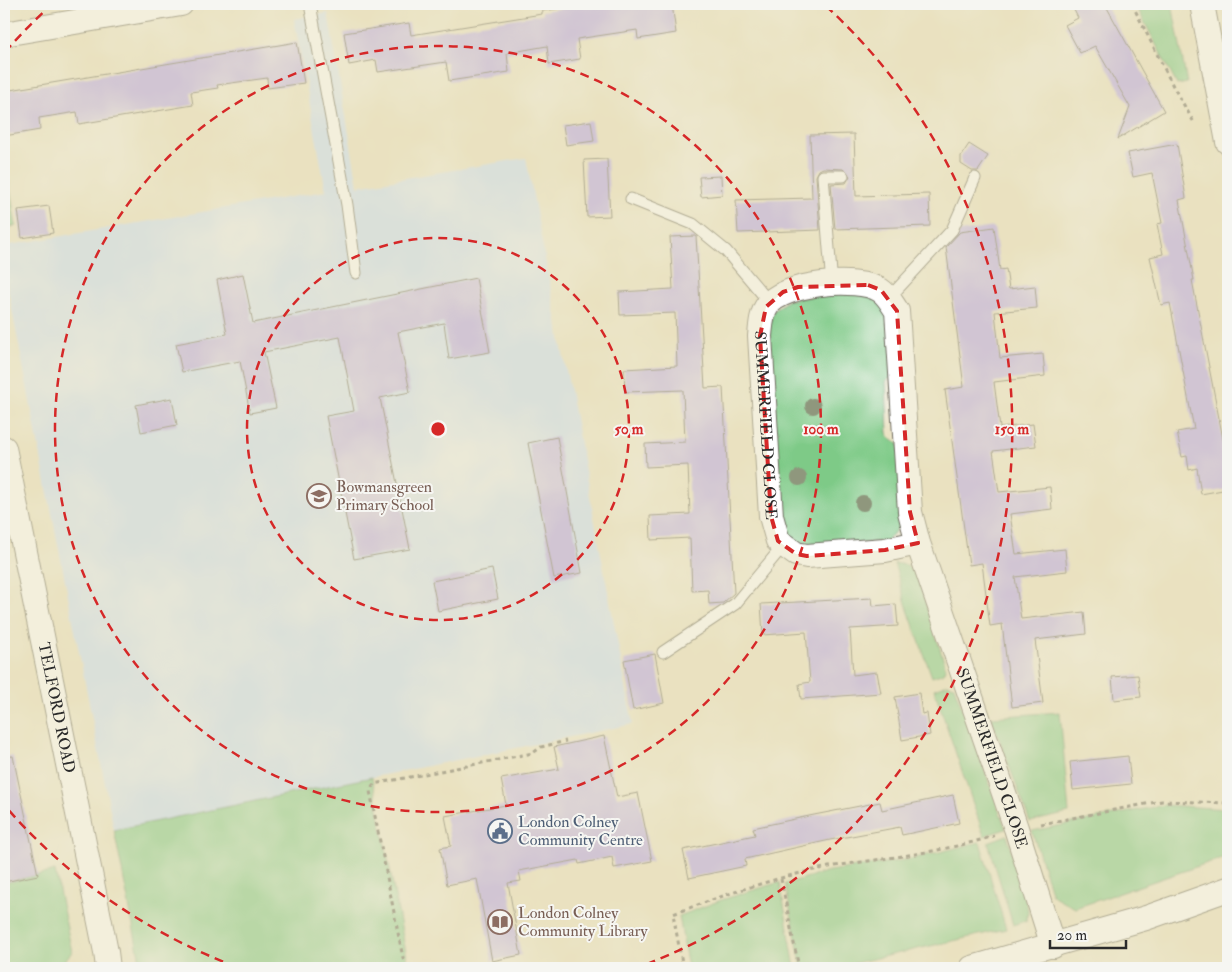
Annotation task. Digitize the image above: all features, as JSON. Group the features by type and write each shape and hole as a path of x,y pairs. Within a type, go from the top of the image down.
{"street":[{"path":"4,34 181,4"},
{"path":"1202,4 1228,142"},
{"path":"770,303 783,292 798,287 832,285 868,285 880,290 889,298"},
{"name":"SUMMERFIELD CLOSE","path":"889,298 897,312 899,324 910,512 918,543 1016,828 1053,946"},
{"name":"SUMMERFIELD CLOSE","path":"770,303 762,318 760,346 771,516 776,536 784,546"},
{"name":"TELFORD ROAD","path":"4,448 108,968"},
{"path":"784,546 796,554 808,556 886,550 918,543"},
{"path":"972,968 1146,918 1228,889"}],"lane":[{"path":"310,4 347,205 356,273"},
{"path":"832,285 822,176 843,176"},
{"path":"889,298 952,230 976,178"},
{"path":"631,199 693,224 726,251 770,303"},
{"path":"664,652 735,604 784,546"}],"path":[{"path":"1132,4 1174,88 1196,124"},
{"path":"405,968 370,791 374,784 533,753 541,746 566,741"},
{"path":"683,968 673,914 748,887 828,868 911,855 983,839 1016,828 1162,802 1228,804"},
{"path":"781,879 799,968"}],"highlighted area":[{"path":"868,285 881,290 897,311 910,512 918,543 885,550 807,556 796,554 778,541 771,516 760,336 766,307 783,292 798,287"}],"shaded area":[{"name":"Bowmansgreen Primary School","path":"328,13 358,186 526,158 633,724 114,830 4,269 4,246 326,191 294,19"}],"green space":[{"path":"1135,4 1172,4 1187,83 1177,85"},
{"path":"4,152 16,226 4,228"},
{"path":"849,291 874,298 889,313 894,374 886,382 888,436 899,444 902,523 887,541 807,548 791,540 780,525 768,341 772,312 788,300"},
{"path":"894,563 907,565 917,576 946,668 944,673 932,677 908,610"},
{"path":"947,684 954,686 1006,829 984,836 934,689"},
{"path":"1060,712 1069,813 1030,822 991,717"},
{"path":"372,777 409,968 143,968 141,966 114,830"},
{"path":"1164,805 1228,809 1228,856 1075,908 1052,895 1032,831"},
{"path":"1007,835 1028,910 1027,920 1013,925 988,842"},
{"path":"980,842 1006,929 833,968 802,968 785,884 829,871 911,859"},
{"path":"55,871 72,952 58,968 4,968 4,883"},
{"path":"780,882 795,968 688,968 679,916 721,900"}],"building":[{"path":"592,4 672,4 676,33 638,39 637,30 577,39 580,59 549,64 547,46 507,53 509,72 449,81 446,62 378,72 376,60 349,65 344,33 409,23 411,35 542,14 542,11"},
{"path":"1071,4 1105,4 1164,111 1118,139 1130,107 1095,46 1080,53 1065,25 1078,18"},
{"path":"297,42 304,83 268,88 267,78 217,85 218,88 191,92 193,105 79,124 77,112 39,118 40,130 4,136 4,91"},
{"path":"591,121 594,141 566,145 563,125"},
{"path":"854,134 856,196 929,194 930,226 835,229 831,184 846,183 850,176 843,169 823,168 819,170 816,176 820,230 738,233 736,200 812,198 810,135"},
{"path":"969,144 988,156 978,171 972,171 961,164 961,156"},
{"path":"1177,144 1186,198 1179,200 1194,280 1192,280 1225,449 1228,448 1228,489 1201,494 1197,468 1189,470 1187,456 1182,457 1177,432 1194,429 1170,303 1161,305 1150,257 1163,254 1157,224 1162,223 1152,173 1133,177 1128,153"},
{"path":"607,159 610,216 587,217 584,160"},
{"path":"721,176 722,195 701,197 699,177"},
{"path":"49,206 53,233 22,238 18,210"},
{"path":"994,227 1000,270 1006,269 1009,289 1035,286 1037,308 995,312 1000,358 1043,354 1045,376 994,382 1000,428 1033,424 1036,446 993,451 999,492 1050,487 1052,509 1010,514 1016,554 1065,549 1067,571 1015,577 1021,619 1084,612 1086,634 1035,640 1043,703 1012,707 1002,624 990,626 982,563 969,565 945,390 964,387 946,247 960,232"},
{"path":"696,236 705,388 723,387 734,593 723,603 709,604 708,590 692,591 690,538 651,540 650,516 690,514 688,465 646,467 645,444 685,442 683,390 625,392 624,369 677,366 675,313 620,315 619,292 673,289 670,237"},
{"path":"243,274 253,323 476,278 490,352 449,359 444,323 398,332 410,392 380,398 410,549 354,559 326,416 354,411 340,337 264,352 276,408 250,413 240,361 182,372 176,344 227,334 217,280"},
{"path":"172,398 177,425 141,432 136,405"},
{"path":"557,437 582,573 554,578 528,443"},
{"path":"492,569 498,599 438,611 432,581"},
{"path":"872,598 873,606 896,604 898,626 850,629 853,675 877,672 881,693 801,699 799,684 810,682 806,632 763,635 761,604"},
{"path":"655,654 664,703 633,710 624,660"},
{"path":"1138,675 1141,697 1114,700 1112,677"},
{"path":"919,693 922,714 927,713 930,735 902,740 895,697"},
{"path":"604,736 617,797 638,793 652,861 614,868 612,857 579,864 578,860 519,871 521,881 508,883 521,955 492,961 477,879 447,885 440,848 451,846 445,816 506,805 501,779 559,769 554,747"},
{"path":"13,756 38,875 4,882 4,757"},
{"path":"1128,756 1131,784 1073,790 1070,762"},
{"path":"953,795 959,823 902,835 900,827 830,840 745,859 746,866 689,878 683,850 755,835 753,828 809,816 880,802 882,810"}],"place":[{"name":"Bowmansgreen Primary School","path":"319,496"},
{"name":"London Colney Community Centre","path":"500,831"},
{"name":"London Colney Community Library","path":"500,922"}]}
